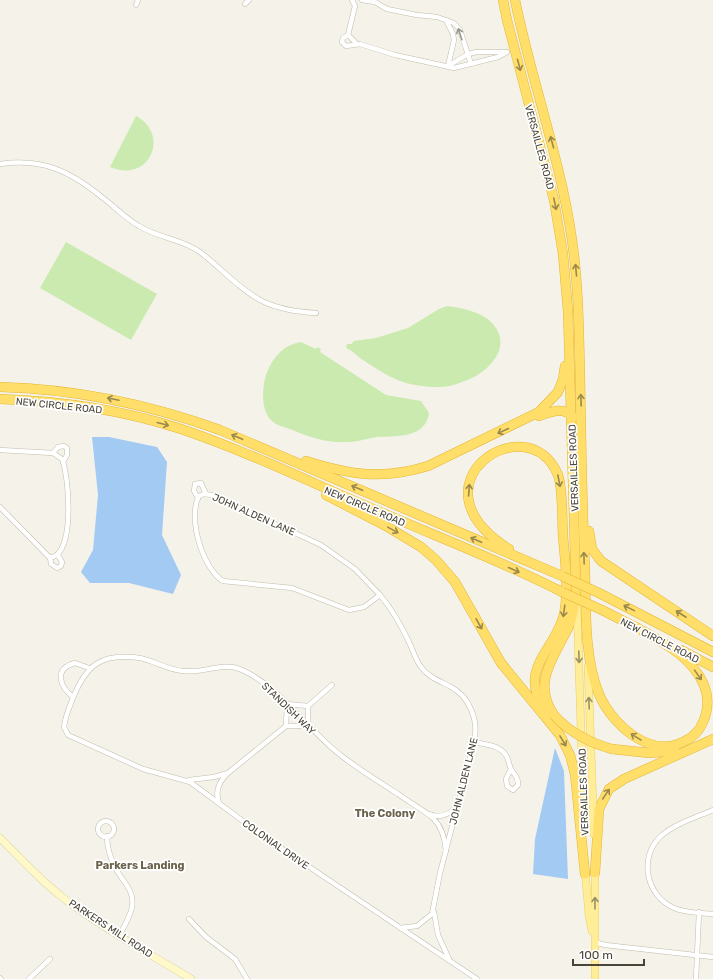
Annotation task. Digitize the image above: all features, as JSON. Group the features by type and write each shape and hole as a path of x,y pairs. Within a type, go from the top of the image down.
{"highway":[{"name":"VERSAILLES ROAD","path":"503,0 511,51 556,208 564,261 568,311 576,590"},
{"name":"VERSAILLES ROAD","path":"515,0 556,157 572,230 577,278 587,624"},
{"path":"528,419 546,407 561,386 564,370 568,311"},
{"name":"NEW CIRCLE ROAD","path":"0,387 62,391 121,400 191,420 251,443 562,576 599,593 713,652"},
{"name":"NEW CIRCLE ROAD","path":"0,399 64,404 124,414 181,430 272,466 509,567 602,610 713,667"},
{"path":"251,443 342,472 373,475 409,472 428,466 528,419 558,410 571,414 581,426"},
{"path":"538,566 496,540 481,527 471,511 468,493 472,475 483,459 504,448 519,447 536,452 550,462 559,476 565,566 564,614 560,626 541,657 535,677 538,699 554,728"},
{"path":"582,447 589,537 594,554 614,570 713,636"},
{"path":"272,466 407,538 436,560 455,582 502,663 566,745 573,764 585,874"},
{"path":"576,590 569,626 552,656 545,676 545,694 548,706 554,715 569,728 586,739 612,749 635,753 660,753 700,745"},
{"path":"587,624 594,681 609,712 622,727 646,742 662,747 677,745 692,738 701,727 708,708 707,692 701,680 687,661 675,650 634,626"},
{"path":"595,873 598,809 609,790 624,779 713,740"}],"main road":[{"name":"VERSAILLES ROAD","path":"576,590 585,874 589,916 594,942"},
{"name":"VERSAILLES ROAD","path":"587,624 595,873 595,979"},
{"name":"PARKERS MILL ROAD","path":"0,838 61,896 95,921 192,979"}],"street":[{"path":"245,4 249,0"},
{"path":"352,0 355,6"},
{"path":"356,43 350,46 343,45 343,38 348,35 355,6 362,0 375,2 387,9 445,20 457,25 471,64"},
{"path":"445,20 453,34 454,40 448,66"},
{"path":"348,35 356,43 395,55 460,68 498,57 511,51"},
{"path":"448,66 468,54 484,51 492,53 527,48"},
{"path":"0,164 33,163 52,167 69,174 94,190 139,227 198,251 247,291 263,302 281,308 316,313"},
{"path":"53,453 58,447 64,446 67,448 67,455 63,462"},
{"path":"0,450 53,453 59,455 63,462 68,494 68,512 63,542 58,555"},
{"path":"198,498 194,491 195,484 201,483 206,494"},
{"name":"JOHN ALDEN LANE","path":"380,595 364,607 349,610 298,590 223,582 214,572 197,539 195,526 198,498 201,495 206,494 321,545 355,569 380,595 401,626 421,667 430,676 458,692 468,704 475,725 474,742 446,851 434,906 430,916 422,923 412,928 400,928"},
{"path":"0,507 50,557 51,564 57,568 61,566 62,562 58,555"},
{"path":"50,557 58,555"},
{"name":"STANDISH WAY","path":"89,668 104,660 124,657 145,659 184,672 234,667 259,679 343,757 425,812 440,828 445,839 446,851"},
{"path":"75,663 89,668 73,697 62,687 62,672 68,666 75,663"},
{"path":"286,726 287,704 308,706 332,685"},
{"name":"COLONIAL DRIVE","path":"73,697 65,720 64,731 68,735 142,768 187,780 266,838 477,979"},
{"path":"219,803 218,789 228,773 286,726 308,726 308,706"},
{"path":"474,742 493,746 502,750 508,758 511,769"},
{"path":"187,780 214,777 228,773"},
{"name":"STANDISH WAY","path":"425,812 436,816 444,815 457,806"},
{"path":"713,810 660,836 652,848 648,862 649,878 657,896 674,908 713,914"},
{"path":"107,836 107,847 112,860 128,886 132,896 132,910 119,936"},
{"name":"JOHN ALDEN LANE","path":"434,906 434,919 438,935 451,962"},
{"path":"696,979 699,912"},
{"path":"189,920 206,937 235,959 247,979"},
{"path":"594,942 605,945 713,957"},
{"path":"29,979 50,959"}],"green space":[{"path":"136,116 147,124 152,134 153,145 151,155 145,163 135,169 124,170 110,167"},
{"path":"66,242 157,294 131,340 40,288"},
{"path":"447,306 461,308 481,315 492,323 500,337 498,353 494,360 488,367 473,378 449,386 439,387 427,387 407,383 381,372 346,348 347,344 351,344 354,341 376,338 408,328 439,309"},
{"path":"301,342 316,349 317,347 321,349 320,352 386,395 421,401 429,413 427,421 422,428 416,432 400,436 376,437 349,442 332,442 307,436 275,423 267,415 265,409 263,389 266,375 273,360 285,348"}],"water":[{"path":"92,437 109,437 157,447 167,462 162,535 181,575 173,594 129,583 90,583 81,572 93,550 98,495"},
{"path":"555,748 564,771 568,879 533,874 535,839"}],"district":[{"name":"The Colony","path":"385,813"},
{"name":"Parkers Landing","path":"140,865"}]}
